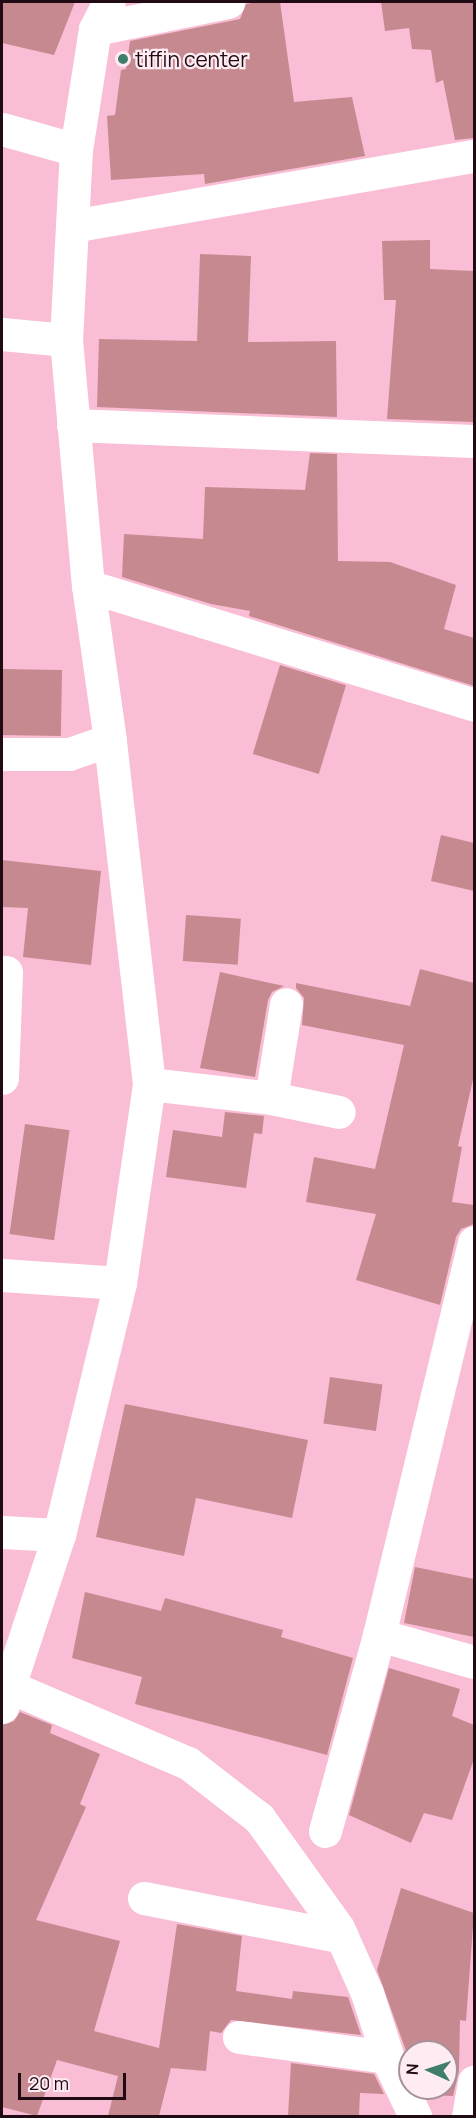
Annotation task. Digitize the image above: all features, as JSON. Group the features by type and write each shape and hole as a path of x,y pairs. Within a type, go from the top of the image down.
{"street":[{"path":"228,2 102,15 76,150 66,340 88,586 111,740 148,1084 120,1283 59,1535 5,1696 188,1763 259,1818 342,1937 366,1993 387,2057 415,2116"},
{"path":"2,129 76,150"},
{"path":"72,226 474,156"},
{"path":"2,334 66,340"},
{"path":"73,425 474,441"},
{"path":"88,586 474,705"},
{"path":"2,754 69,754 111,740"},
{"path":"2,1078 6,972"},
{"path":"271,1098 286,1004"},
{"path":"148,1084 271,1098 339,1112"},
{"path":"326,1831 379,1635 474,1242"},
{"path":"2,1275 120,1283"},
{"path":"2,1532 59,1535"},
{"path":"379,1635 474,1662"},
{"path":"144,1898 342,1937"},
{"path":"239,2037 387,2057"},
{"path":"468,2116 474,2082"}],"building":[{"path":"2,2 75,2 54,55 2,43"},
{"path":"280,2 294,102 352,97 365,156 205,184 204,174 111,180 107,116 115,115 121,70 126,69 130,41 240,19 246,4"},
{"path":"381,2 474,2 474,138 455,140 443,80 436,83 431,50 412,49 409,28 385,31"},
{"path":"430,240 430,269 474,271 474,422 387,419 396,300 384,300 382,241"},
{"path":"200,254 251,256 248,342 336,341 337,417 97,407 99,339 197,341"},
{"path":"310,453 337,454 338,561 390,562 456,585 444,629 474,638 474,686 249,616 250,611 211,604 122,577 124,534 203,539 205,487 305,490"},
{"path":"280,665 346,685 319,774 253,754"},
{"path":"2,669 62,670 61,736 2,735"},
{"path":"441,835 474,843 474,891 431,881"},
{"path":"2,860 101,871 91,965 23,957 28,908 2,907"},
{"path":"186,915 241,919 238,965 183,961"},
{"path":"420,969 474,983 474,1075 458,1146 462,1147 452,1202 474,1205 474,1224 461,1229 456,1237 440,1305 356,1280 376,1214 306,1202 314,1157 375,1169 404,1045 302,1025 304,998 296,988 296,983 410,1006"},
{"path":"220,972 284,986 272,992 268,1000 255,1077 200,1068"},
{"path":"225,1112 264,1116 262,1134 254,1133 246,1188 166,1177 173,1130 222,1137"},
{"path":"25,1124 70,1130 54,1240 10,1234"},
{"path":"330,1377 382,1384 376,1431 323,1424"},
{"path":"125,1404 308,1440 292,1518 196,1498 184,1556 96,1537"},
{"path":"415,1567 474,1579 474,1637 404,1623"},
{"path":"85,1592 161,1611 165,1598 283,1630 281,1637 353,1658 327,1755 135,1704 142,1677 72,1658"},
{"path":"389,1668 460,1689 452,1716 474,1725 474,1759 452,1820 424,1813 411,1843 349,1815"},
{"path":"20,1712 52,1725 50,1733 100,1754 80,1804 86,1807 36,1920 120,1941 94,2031 159,2048 177,1924 242,1936 236,1991 292,1999 293,1991 348,1997 361,2035 231,2020 221,2033 210,2031 206,2071 171,2068 159,2116 108,2116 118,2076 57,2060 37,2116 2,2107 2,1725 14,1721"},
{"path":"401,1888 474,1913 466,2021 460,2020 458,2075 458,2040 402,2040 377,1970"},
{"path":"291,2063 374,2074 384,2094 360,2093 359,2116 288,2116"}],"place":[{"name":"tiffin center","path":"123,59"}]}
